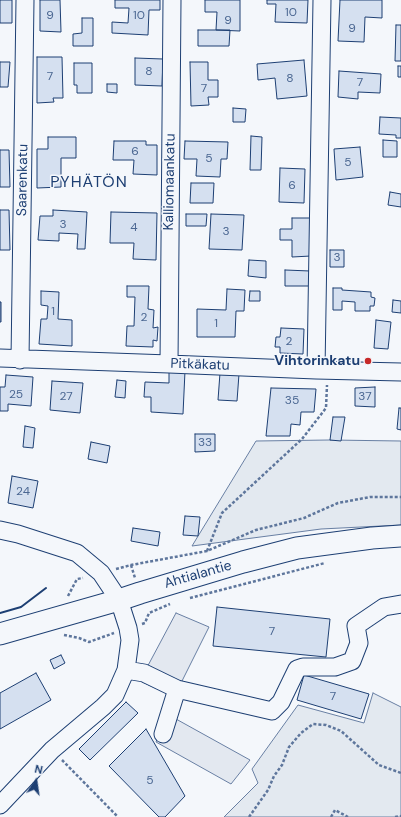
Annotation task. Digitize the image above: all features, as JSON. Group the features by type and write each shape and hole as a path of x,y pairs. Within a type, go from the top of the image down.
{"main road":[{"name":"Ahtialantie","path":"0,634 119,600 140,592 297,548 372,538 401,536"}],"street":[{"name":"Saarenkatu","path":"20,360 25,0"},
{"name":"Kalliomaankatu","path":"169,364 172,0"},
{"path":"322,0 322,370"},
{"name":"Pitkäkatu","path":"0,358 20,360 401,372"},
{"path":"0,530 18,534 77,553 101,573 119,600 128,628 130,640 126,670 115,696 52,750 0,805"},
{"path":"126,670 144,673 177,688 272,711 281,702 297,669 303,667 335,667 352,661 359,643 356,626 384,607 401,604"},
{"path":"163,734 177,688"}],"path":[{"path":"207,551 222,513 302,439 326,408 322,370"},
{"path":"131,565 207,551 256,530 304,518 338,503 370,497 401,497"},
{"path":"188,599 331,562"},
{"path":"62,635 79,638 89,642 145,623 149,613 173,602"},
{"path":"249,817 268,790 274,776 282,765 289,747 300,732 313,724 326,725 341,731 379,765 401,773"},
{"path":"52,750 118,817"},
{"path":"331,817 335,810 348,817"},
{"path":"395,817 401,816"}],"shaded area":[{"path":"256,441 401,441 401,525 321,529 192,546"},
{"path":"176,613 209,627 181,683 176,719 250,760 231,784 156,742 171,695 142,682 144,673"},
{"path":"373,693 401,707 401,817 224,817 258,783 252,769 298,705 364,723"}],"building":[{"path":"0,0 12,0 12,23 0,23"},
{"path":"40,0 60,0 61,32 40,31"},
{"path":"115,0 160,0 160,10 149,10 148,35 112,33 112,22 128,23 129,8 115,8"},
{"path":"205,0 240,0 240,31 216,30 217,12 205,12"},
{"path":"267,0 308,0 307,23 275,22 276,4 267,4"},
{"path":"340,0 382,0 382,18 365,17 364,42 338,41"},
{"path":"82,18 93,18 93,46 73,46 73,34 82,33"},
{"path":"396,25 401,25 401,61 395,61"},
{"path":"198,30 230,30 229,46 198,46"},
{"path":"37,57 62,57 63,98 53,98 54,102 37,103"},
{"path":"135,58 163,59 162,86 135,85"},
{"path":"304,60 307,96 277,99 275,78 258,80 257,64"},
{"path":"0,62 10,62 8,87 0,87"},
{"path":"190,62 208,62 208,80 218,80 218,97 208,97 209,105 191,106"},
{"path":"74,63 92,63 92,93 77,93 77,85 74,85"},
{"path":"398,66 401,66 401,77 398,77"},
{"path":"339,71 381,74 380,93 358,92 358,99 338,97"},
{"path":"107,84 117,84 117,93 107,92"},
{"path":"233,108 246,109 245,122 233,122"},
{"path":"380,117 401,118 401,138 396,138 396,135 379,134"},
{"path":"251,136 262,137 261,170 250,170"},
{"path":"48,137 76,137 76,158 61,158 61,187 37,188 37,149 48,149"},
{"path":"383,140 397,141 397,157 383,157"},
{"path":"114,141 146,141 146,145 157,145 157,175 133,174 134,160 113,160"},
{"path":"185,141 228,142 227,159 221,159 220,177 196,176 197,159 184,159"},
{"path":"360,147 363,177 336,180 334,149"},
{"path":"0,150 9,150 10,187 0,187"},
{"path":"280,168 305,169 304,203 279,202"},
{"path":"191,183 214,183 213,203 190,203"},
{"path":"390,192 401,194 401,207 388,205"},
{"path":"0,210 9,210 10,250 0,250"},
{"path":"53,210 87,212 85,249 77,249 78,234 59,233 59,241 38,240 40,216 53,216"},
{"path":"111,212 157,213 156,260 133,259 134,243 110,243"},
{"path":"186,214 207,214 206,226 186,226"},
{"path":"211,214 244,215 242,250 209,249"},
{"path":"292,218 311,218 311,256 292,257 292,240 280,240 280,229 292,229"},
{"path":"330,250 344,250 344,267 330,267"},
{"path":"249,260 266,261 266,278 248,276"},
{"path":"285,270 310,271 310,286 285,286"},
{"path":"127,286 149,286 148,309 154,310 153,328 158,327 157,341 153,340 153,347 126,346 127,326 134,326 135,297 127,297"},
{"path":"333,288 371,292 371,297 375,298 374,306 370,306 370,311 355,311 355,302 342,301 342,310 333,310"},
{"path":"227,289 245,290 244,311 236,311 235,337 197,337 197,309 226,310"},
{"path":"41,291 59,292 58,319 72,320 72,346 39,344 41,319 47,319 48,306 41,305"},
{"path":"250,291 260,291 260,301 249,301"},
{"path":"393,300 401,301 401,313 392,312"},
{"path":"1,302 1,322 0,322"},
{"path":"376,320 391,322 388,349 374,348"},
{"path":"281,328 304,329 303,354 280,353 280,347 275,347 276,337 280,337"},
{"path":"169,371 185,371 183,414 151,412 151,397 144,397 145,382 169,383"},
{"path":"220,373 239,374 237,401 218,400"},
{"path":"6,375 33,377 31,406 8,404 8,411 0,411 0,387 5,387"},
{"path":"117,380 126,381 125,398 115,397"},
{"path":"52,381 83,383 80,413 50,410"},
{"path":"375,387 375,407 355,406 355,388"},
{"path":"271,388 316,389 314,412 301,412 300,425 291,424 290,436 266,436"},
{"path":"399,408 401,408 401,430 397,429"},
{"path":"333,417 345,417 341,441 330,440"},
{"path":"25,426 35,428 33,448 23,447"},
{"path":"195,434 215,434 215,451 195,452"},
{"path":"91,442 110,446 107,463 88,459"},
{"path":"12,476 38,481 33,508 8,503"},
{"path":"185,516 200,517 198,536 183,535"},
{"path":"133,528 160,532 158,546 131,541"},
{"path":"217,607 330,619 326,657 213,646"},
{"path":"61,655 65,663 54,669 50,660"},
{"path":"36,673 51,700 0,729 0,693"},
{"path":"304,675 369,694 361,719 297,700"},
{"path":"126,702 138,713 90,760 79,749"},
{"path":"146,729 185,796 165,817 159,817 109,766"}],"wall":[{"path":"0,613 21,607 46,588"}],"place":[{"name":"Vihtorinkatu","path":"368,361"}],"district":[{"name":"PYHÄTÖN","path":"89,183"}]}
